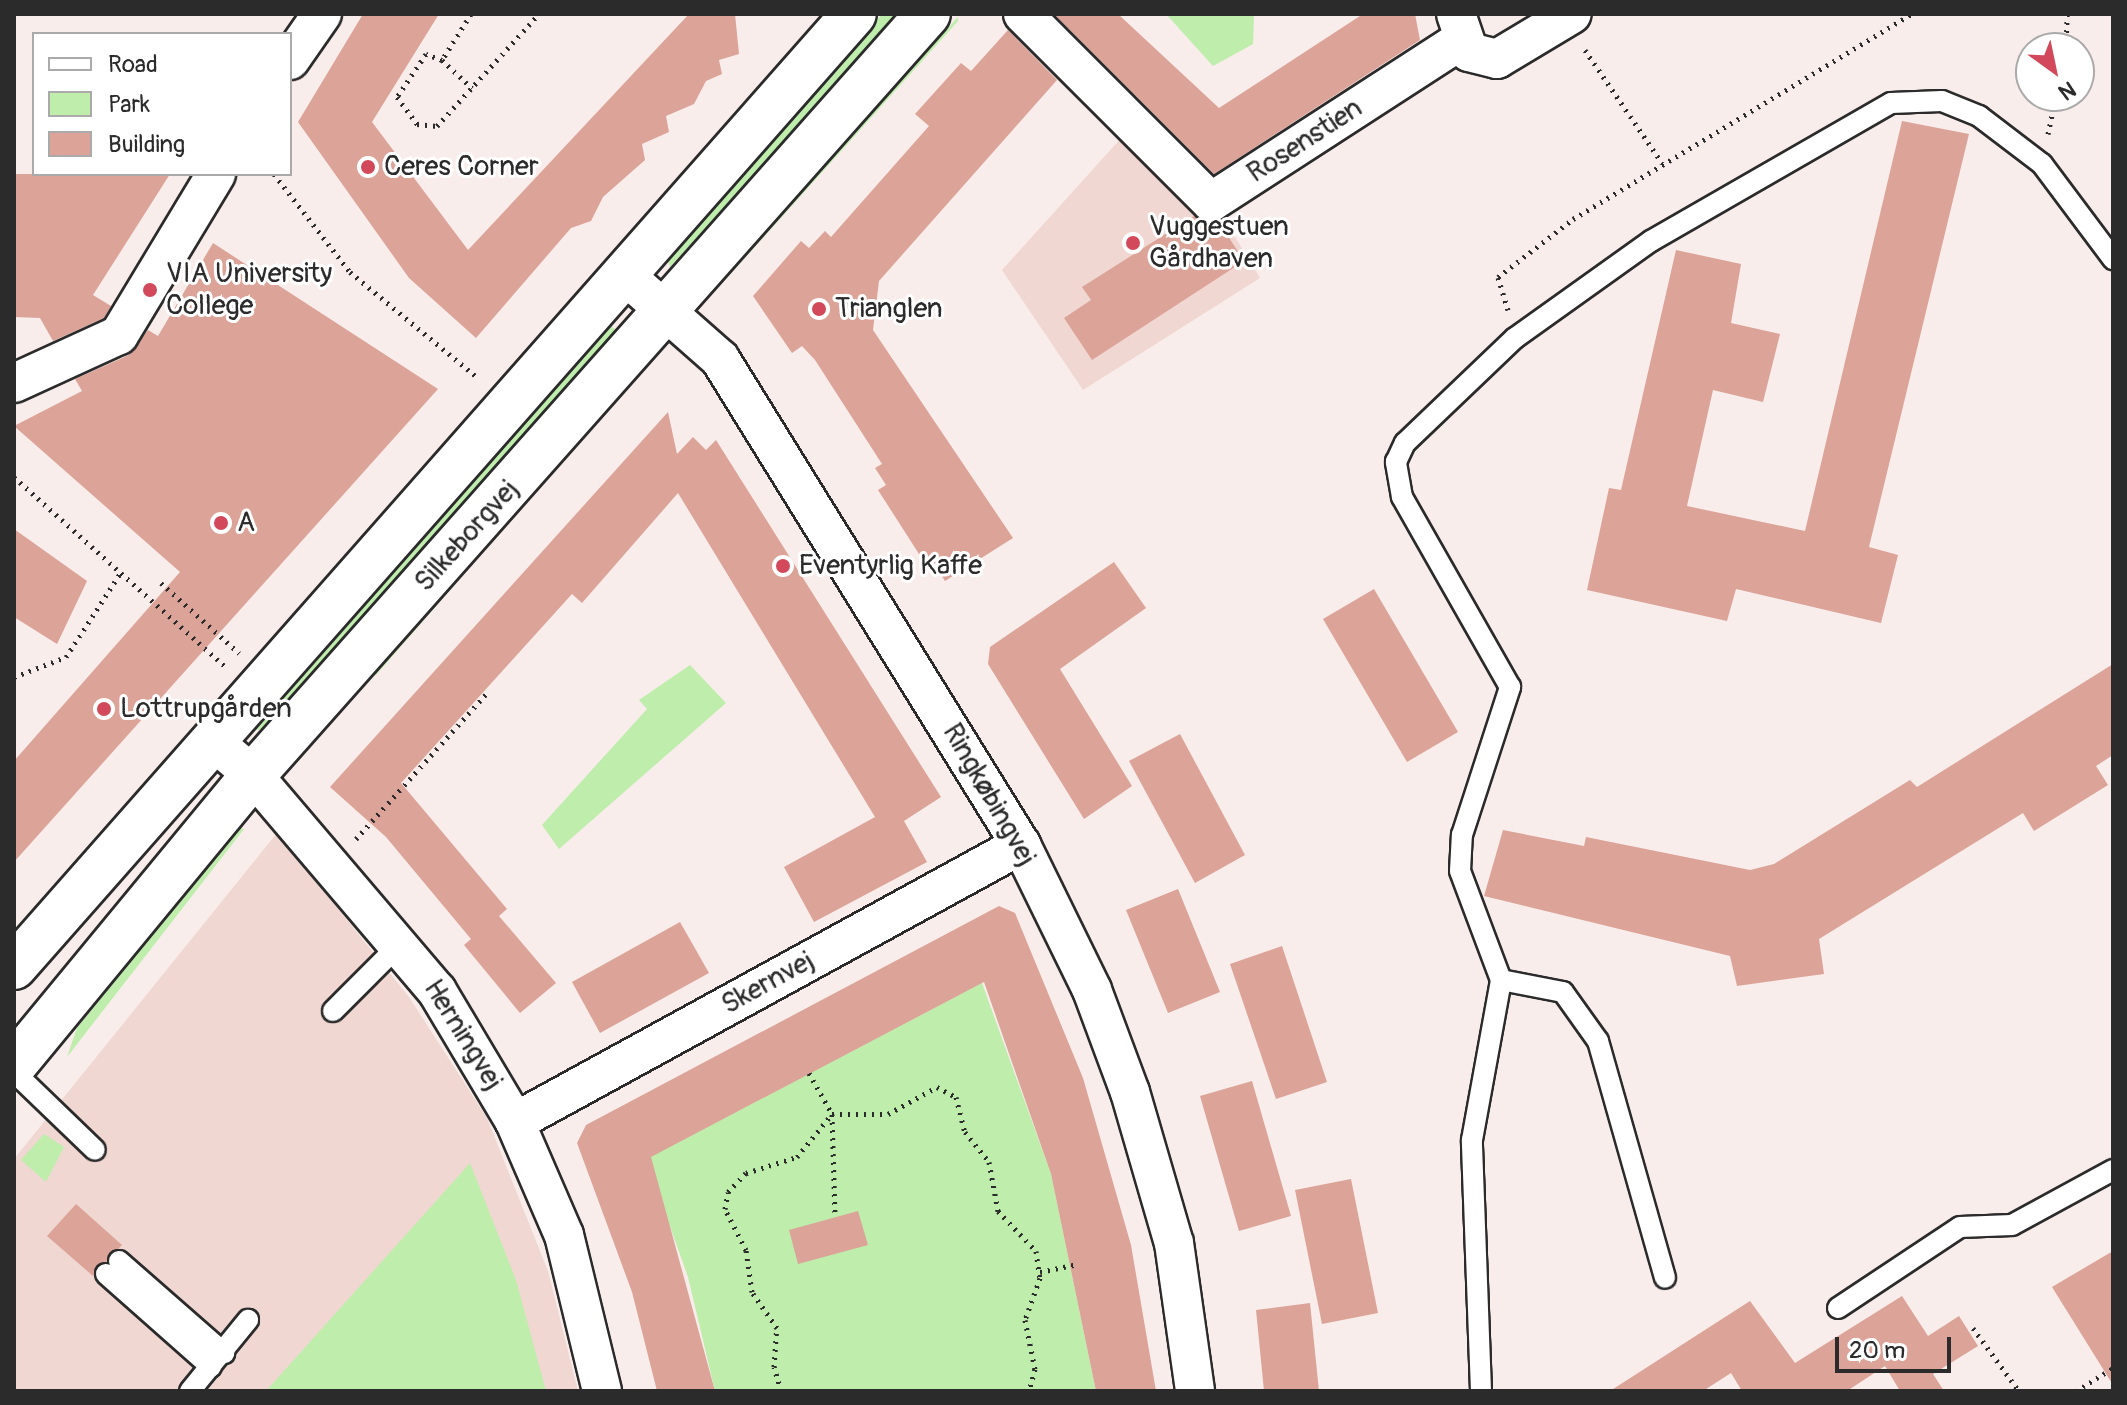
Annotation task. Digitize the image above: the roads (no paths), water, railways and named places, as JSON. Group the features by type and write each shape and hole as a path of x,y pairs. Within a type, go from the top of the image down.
{"street":[{"path":"292,57 322,14"},
{"name":"Silkeborgvej","path":"14,967 513,407 854,14"},
{"name":"Silkeborgvej","path":"14,1065 253,775 667,313 928,14"},
{"name":"Rosenstien","path":"1023,14 1211,202 1458,27"},
{"path":"1458,27 1480,58 1497,59 1568,17"},
{"path":"14,383 119,335 215,176"},
{"name":"Ringkøbingvej","path":"627,277 720,359 1021,845 1092,990 1130,1092 1174,1243 1195,1391"},
{"name":"Herningvej","path":"214,742 253,775 402,942 515,1122 564,1235 602,1391"},
{"name":"Skernvej","path":"515,1122 1021,845"}],"lane":[{"path":"1481,1391 1472,1140 1501,980 1460,871 1462,835 1510,687 1414,522 1396,462 1421,421 1515,338 1733,190 1891,103 1942,101 1979,116 2042,164 2113,259"},
{"path":"333,1011 402,942"},
{"path":"1501,980 1563,992 1598,1041 1665,1278"},
{"path":"14,1072 95,1150"},
{"path":"1838,1308 1960,1227 2012,1225 2113,1170"},
{"path":"113,1268 218,1360"},
{"path":"190,1391 248,1320"}],"place":[{"name":"Ceres Corner","path":"368,167"},
{"name":"Vuggestuen Gårdhaven","path":"1133,243"},
{"name":"VIA University College","path":"150,290"},
{"name":"Trianglen","path":"819,309"},
{"name":"A","path":"221,523"},
{"name":"Eventyrlig Kaffe","path":"783,566"},
{"name":"Lottrupgården","path":"104,709"}]}
